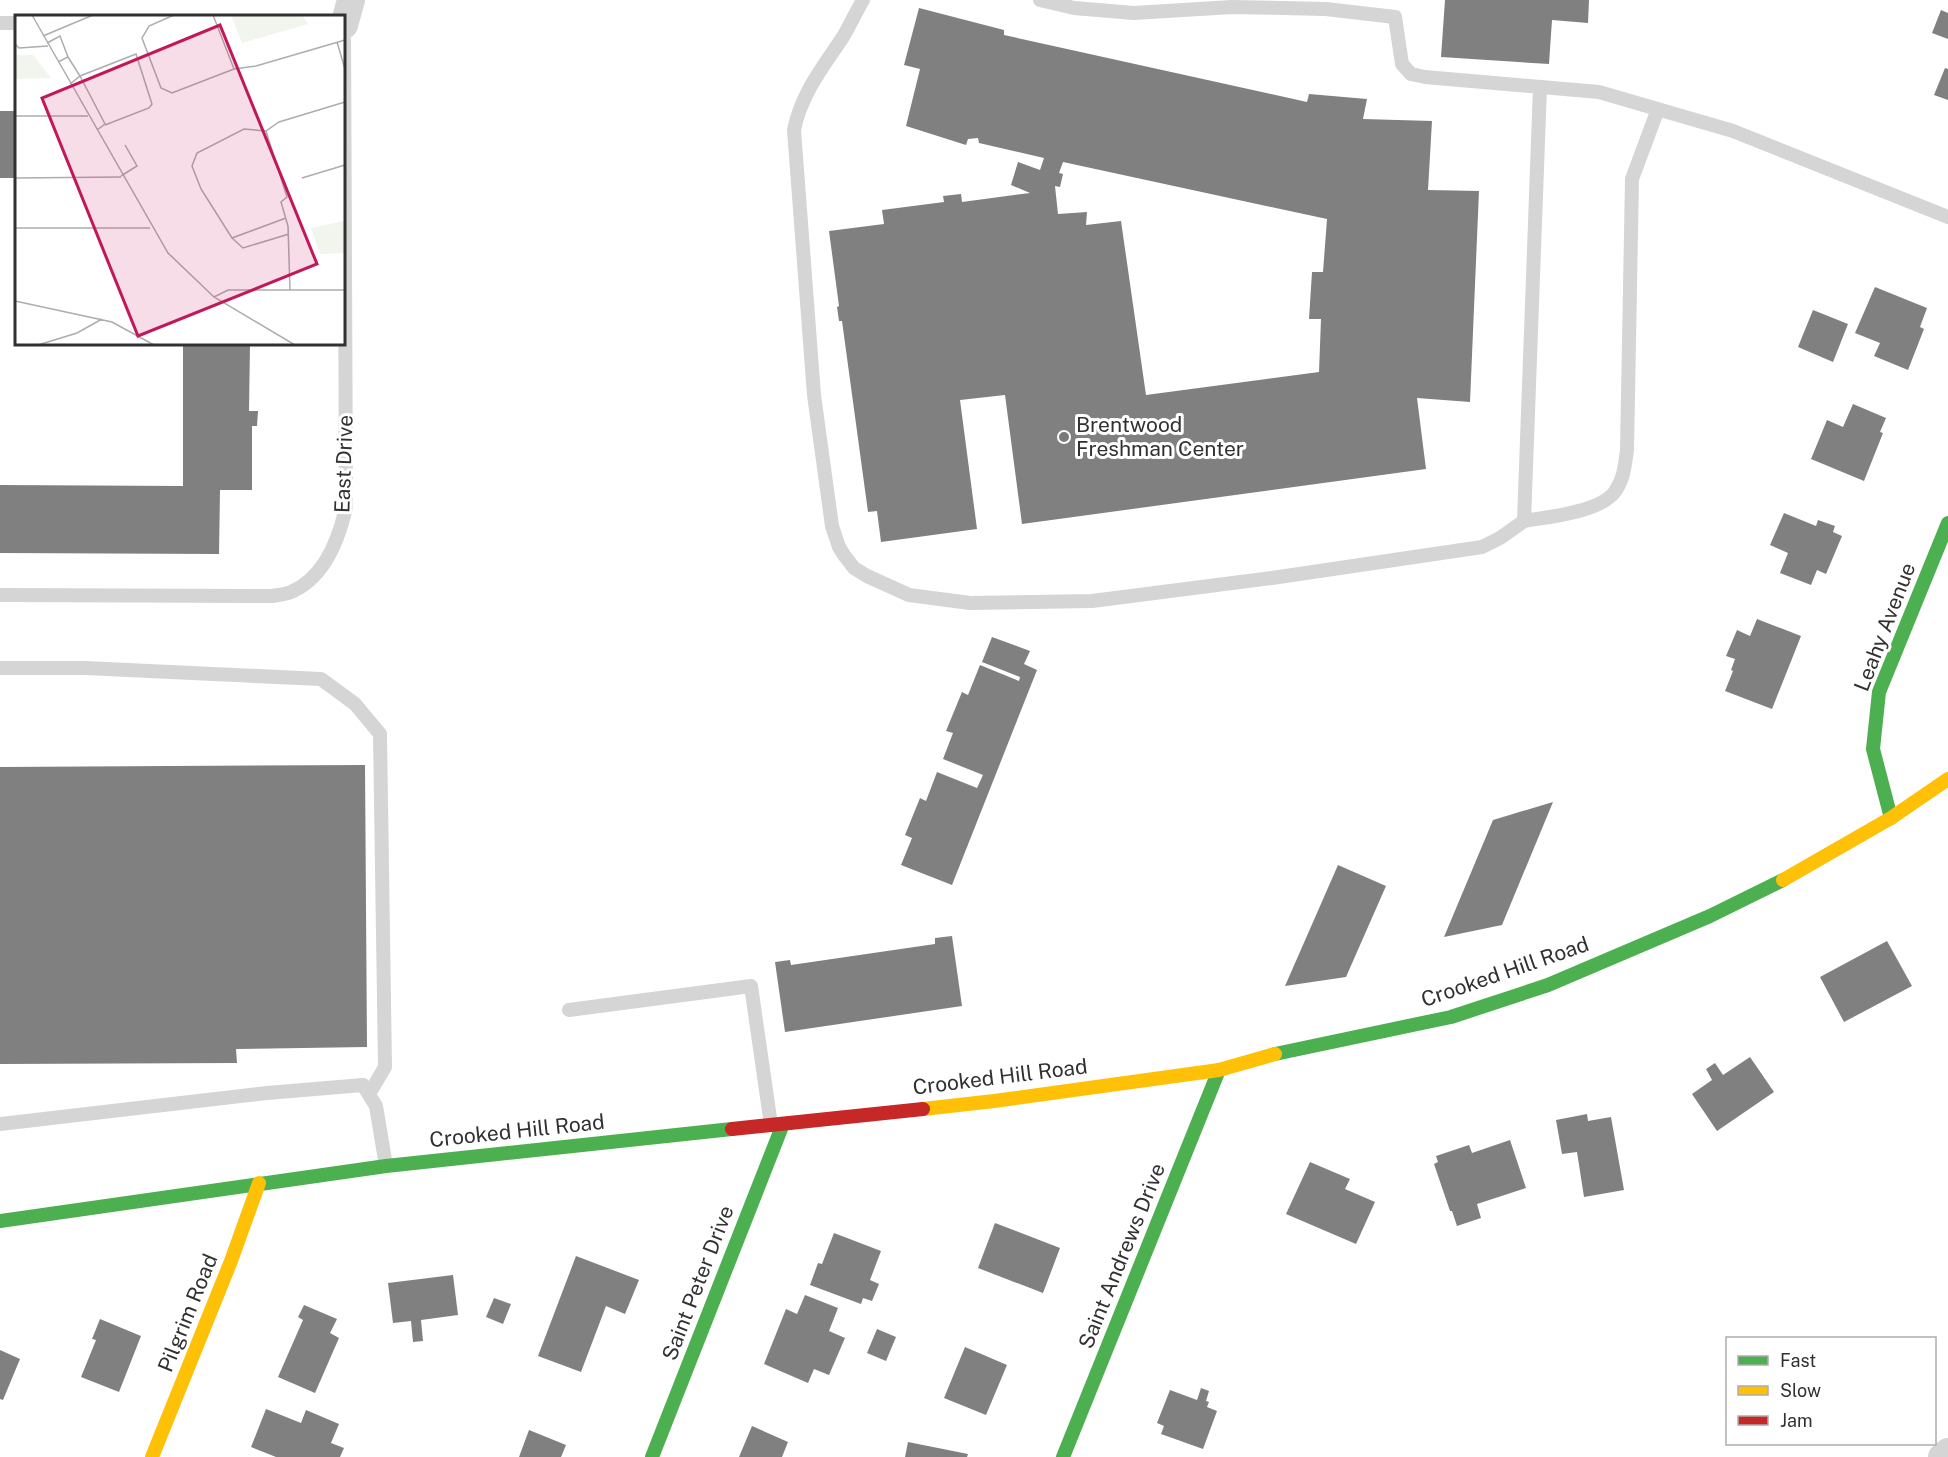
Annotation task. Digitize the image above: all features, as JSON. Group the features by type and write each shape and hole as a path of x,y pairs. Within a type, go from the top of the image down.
{"main road":[{"name":"Leahy Avenue","path":"1891,818 1873,749 1879,692 1948,523"},
{"name":"Crooked Hill Road","path":"0,1221 387,1166 994,1101 1219,1070 1279,1053 1451,1017 1548,985 1710,916 1777,884 1891,818 1948,779"},
{"name":"Saint Andrews Drive","path":"1063,1457 1219,1070"},
{"name":"Saint Peter Drive","path":"652,1457 777,1124"},
{"name":"Pilgrim Road","path":"152,1457 231,1261 259,1183"}],"street":[{"path":"345,21 351,0"},
{"path":"1942,1457 1948,1452"}],"lane":[{"path":"863,0 809,87 798,113 794,130 817,418 832,526 838,546 854,568 877,582 909,594 970,603 1092,601 1272,578 1482,547 1500,538 1524,521 1583,511 1615,493 1623,473 1627,450 1632,179 1658,109"},
{"path":"1040,0 1074,8 1134,12 1244,7 1326,9 1395,17 1402,64 1411,74 1599,92 1733,131 1948,217"},
{"path":"1524,521 1540,87"},
{"name":"East Drive","path":"0,596 273,596 291,592 304,584 329,555 340,533 346,507 345,266"},
{"path":"0,668 85,668 321,679 355,704 380,734 385,1067 369,1094"},
{"path":"569,1010 751,986 777,1124"},
{"path":"0,1124 267,1093 363,1085 376,1106 387,1166"}],"building":[{"path":"1445,0 1589,0 1588,23 1552,20 1549,64 1441,57"},
{"path":"919,8 1004,30 1004,35 1307,102 1309,94 1367,99 1363,119 1432,121 1428,190 1479,191 1470,402 1417,398 1426,469 1022,524 1005,395 960,400 977,529 881,542 877,511 868,512 842,321 839,321 837,307 839,306 829,231 884,224 882,210 944,202 943,196 961,194 962,202 1030,193 1011,185 1018,162 1040,170 1044,158 979,143 978,138 968,139 966,145 906,126 920,69 904,65","holes":["1063,162 1327,219 1323,272 1312,272 1309,319 1321,319 1319,372 1146,395 1121,221 1086,225 1087,212 1058,214 1055,186 1060,187 1063,174 1059,173"]},
{"path":"1941,10 1948,13 1948,39 1932,33"},
{"path":"1945,68 1948,69 1948,100 1934,95"},
{"path":"0,111 15,111 15,178 0,178"},
{"path":"1875,287 1927,308 1920,327 1924,329 1908,370 1874,356 1880,343 1855,333"},
{"path":"1813,310 1848,324 1833,362 1798,347"},
{"path":"183,345 250,345 249,411 258,411 257,426 252,426 252,490 220,490 219,554 0,553 0,485 183,486"},
{"path":"1853,404 1886,418 1880,432 1883,433 1864,481 1811,459 1827,420 1843,427"},
{"path":"1784,513 1816,526 1818,520 1835,526 1833,532 1842,536 1826,574 1817,570 1811,585 1780,573 1788,553 1770,545"},
{"path":"1757,619 1801,636 1772,709 1725,691 1735,659 1726,656 1737,630 1750,636"},
{"path":"992,637 1030,651 1024,664 1037,670 952,885 901,865 912,838 905,835 920,798 926,801 937,772 977,788 983,775 943,759 953,733 946,731 962,692 968,695 980,665 1019,681 1020,677 982,662"},
{"path":"365,765 367,1047 236,1049 237,1063 0,1064 0,767"},
{"path":"1553,802 1502,925 1444,937 1493,820"},
{"path":"1338,865 1386,886 1346,977 1285,986"},
{"path":"952,936 962,1006 785,1032 775,962 790,960 791,965 935,944 935,938"},
{"path":"1887,941 1912,986 1844,1022 1820,977"},
{"path":"1750,1057 1774,1092 1717,1131 1692,1094 1712,1080 1706,1069 1715,1063 1723,1075"},
{"path":"1587,1114 1588,1121 1611,1117 1624,1190 1584,1197 1577,1152 1562,1154 1556,1120"},
{"path":"1510,1140 1526,1188 1477,1204 1481,1218 1457,1226 1434,1164 1438,1162 1436,1156 1469,1145 1472,1153"},
{"path":"1310,1162 1350,1179 1345,1189 1375,1202 1356,1244 1286,1214"},
{"path":"995,1223 1060,1248 1043,1293 978,1268"},
{"path":"834,1233 881,1251 870,1280 879,1284 872,1301 863,1298 861,1304 810,1285 818,1263 822,1264"},
{"path":"576,1256 639,1280 625,1314 606,1306 581,1372 538,1356"},
{"path":"453,1275 458,1315 421,1320 423,1341 413,1342 411,1321 393,1323 388,1283"},
{"path":"805,1295 838,1308 829,1331 845,1338 829,1375 814,1369 808,1383 764,1364 786,1309 797,1314"},
{"path":"494,1298 511,1304 503,1324 486,1317"},
{"path":"304,1305 337,1319 330,1333 339,1338 315,1393 278,1377 303,1320 298,1317"},
{"path":"100,1319 141,1336 119,1392 81,1377 96,1340 92,1339"},
{"path":"877,1329 896,1337 886,1361 867,1353"},
{"path":"965,1347 1007,1365 986,1415 944,1398"},
{"path":"0,1350 20,1359 3,1400 0,1399"},
{"path":"1201,1388 1209,1391 1207,1407 1217,1411 1203,1449 1161,1434 1164,1426 1157,1423 1170,1390 1197,1400"},
{"path":"266,1409 301,1423 306,1410 339,1424 331,1443 344,1448 340,1457 276,1457 251,1447"},
{"path":"752,1426 788,1442 782,1457 739,1457"},
{"path":"529,1430 566,1445 561,1457 519,1457"},
{"path":"908,1442 968,1454 967,1457 905,1457"}],"traffic: fast":[{"path":"1891,818 1873,749 1879,692 1948,523"},
{"path":"1275,1054 1451,1017 1548,985 1710,916 1783,880"},
{"path":"1063,1457 1219,1070"},
{"path":"652,1457 783,1124"},
{"path":"0,1221 386,1166 732,1129"}],"traffic: slow":[{"path":"1783,880 1891,818 1948,779"},
{"path":"923,1109 1219,1070 1275,1054"},
{"path":"152,1457 231,1261 259,1183"}],"traffic: jam":[{"path":"732,1129 923,1109"}],"place":[{"name":"Brentwood Freshman Center","path":"1064,437"}]}
